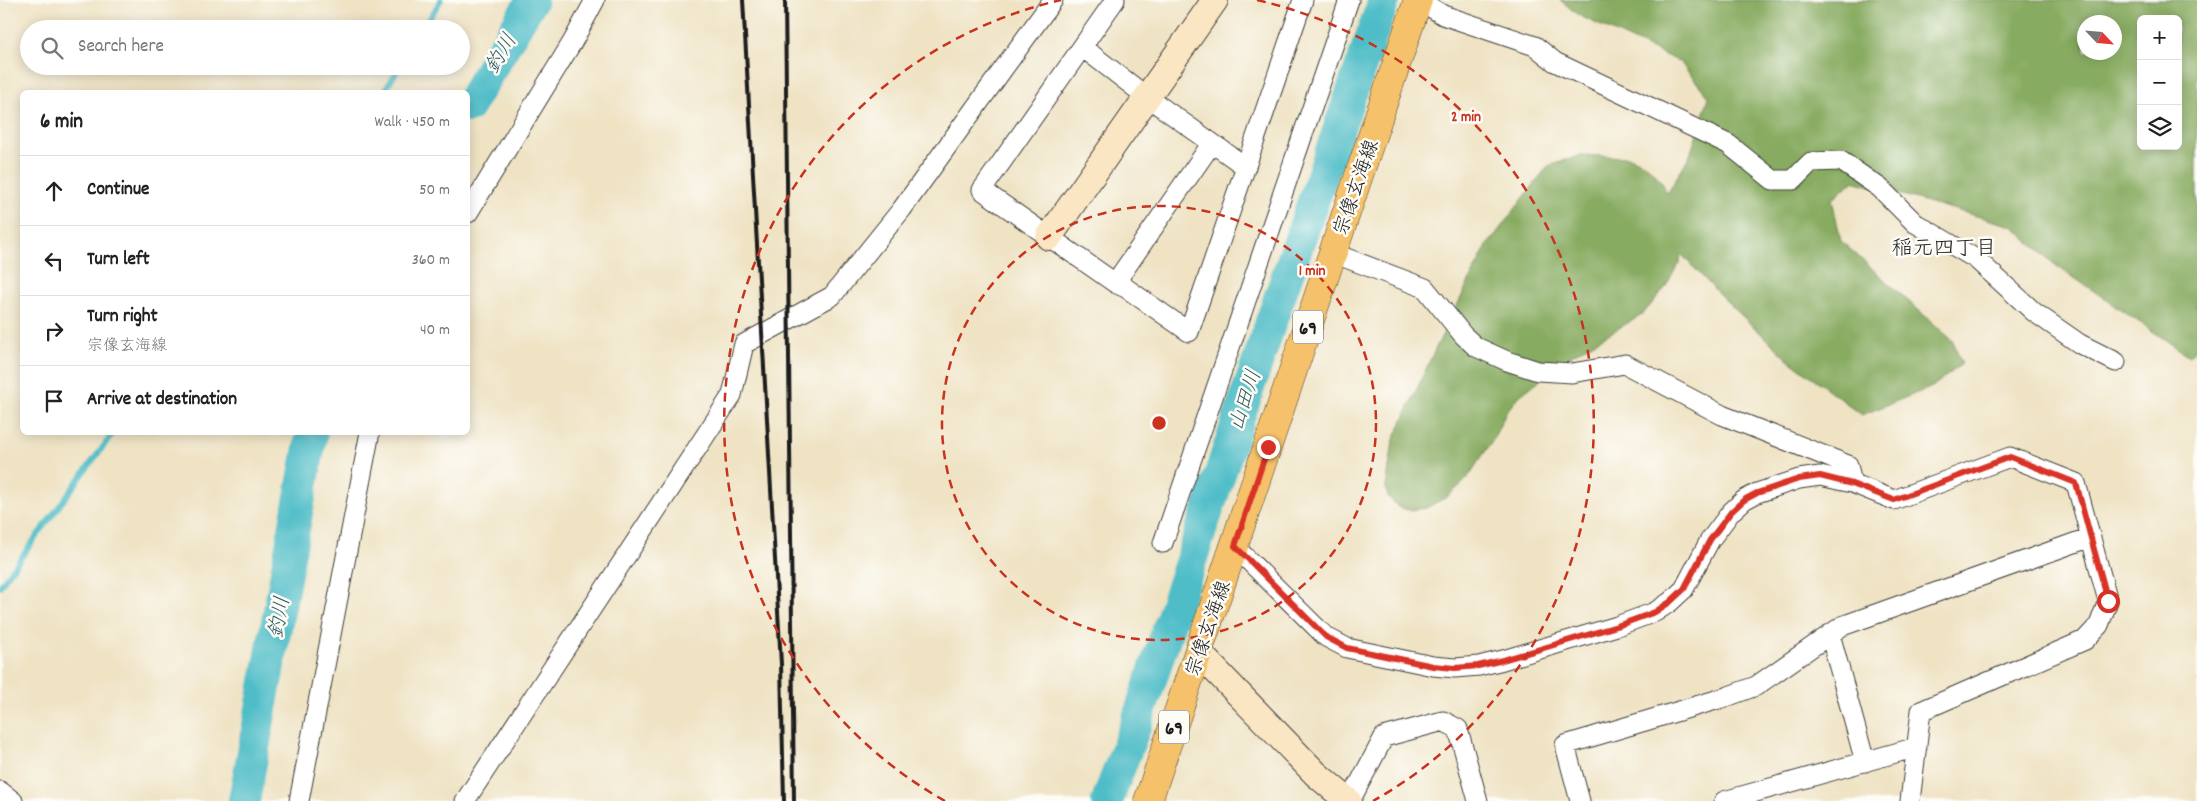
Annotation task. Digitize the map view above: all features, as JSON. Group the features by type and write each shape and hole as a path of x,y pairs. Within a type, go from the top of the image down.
{"main road":[{"name":"宗像玄海線","path":"1148,801 1418,0"}],"street":[{"path":"470,210 573,41 594,0"},
{"path":"465,801 732,395 744,344 832,296 902,209 1053,0"},
{"path":"1115,0 982,190 1115,284 1126,288 1189,332 1303,0"},
{"path":"1049,237 1216,0"},
{"path":"1163,543 1349,0"},
{"path":"1418,0 1443,14 1535,46 1555,62 1728,144 1773,180 1793,180 1811,162 1841,161 1880,188 1915,223 1976,260 2041,317 2080,344 2116,362"},
{"path":"1082,47 1147,97 1246,167"},
{"path":"1115,284 1212,143"},
{"path":"1333,253 1425,288 1476,347 1507,361 1538,371 1572,373 1625,364 1722,415 1848,465 1852,484"},
{"path":"299,801 369,435"},
{"path":"1235,546 1326,637 1347,648 1433,666 1455,668 1478,666 1617,626 1655,612 1684,589 1710,540 1731,512 1744,500 1757,493 1799,479 1820,476 1852,484 1894,500 2010,457 2076,483 2108,601 2099,625 2085,640 1922,711 1910,801"},
{"path":"1580,801 1564,745 1726,697 1756,686 1842,626 2091,537"},
{"path":"1830,634 1865,762"},
{"path":"1199,653 1316,774 1349,801 1384,738 1443,721 1458,729 1478,801"},
{"path":"1724,801 1917,747"},
{"path":"0,791 13,801"}],"green space":[{"path":"1560,0 2197,0 2197,348 2189,356 2054,264 2012,226 1853,181 1832,199 1841,241 1952,340 1962,364 1932,387 1862,415 1788,359 1721,296 1681,254 1680,261 1665,288 1642,315 1573,354 1518,397 1507,411 1491,443 1466,480 1447,497 1426,508 1409,510 1398,507 1388,497 1386,487 1393,442 1431,358 1486,247 1548,166 1581,155 1629,157 1646,164 1662,182 1667,194 1690,155 1709,97 1680,62 1580,16"}],"waterway":[{"path":"429,20 441,0"},
{"name":"釣川","path":"470,104 532,0"},
{"name":"山田川","path":"1107,801 1135,727 1275,310 1384,0"},
{"path":"385,90 394,75"},
{"path":"0,586 112,435"},
{"name":"釣川","path":"244,801 311,435"}],"railway":[{"path":"743,0 781,664 784,801"},
{"path":"785,0 794,801"}],"district":[{"name":"稲元四丁目","path":"1944,247"}],"route":[{"path":"1268,447 1235,546 1326,637 1347,648 1433,666 1455,668 1478,666 1503,660 1617,626 1655,612 1684,589 1710,540 1731,512 1744,500 1757,493 1799,479 1820,476 1852,484 1894,500 2010,457 2076,483 2108,601"}]}
